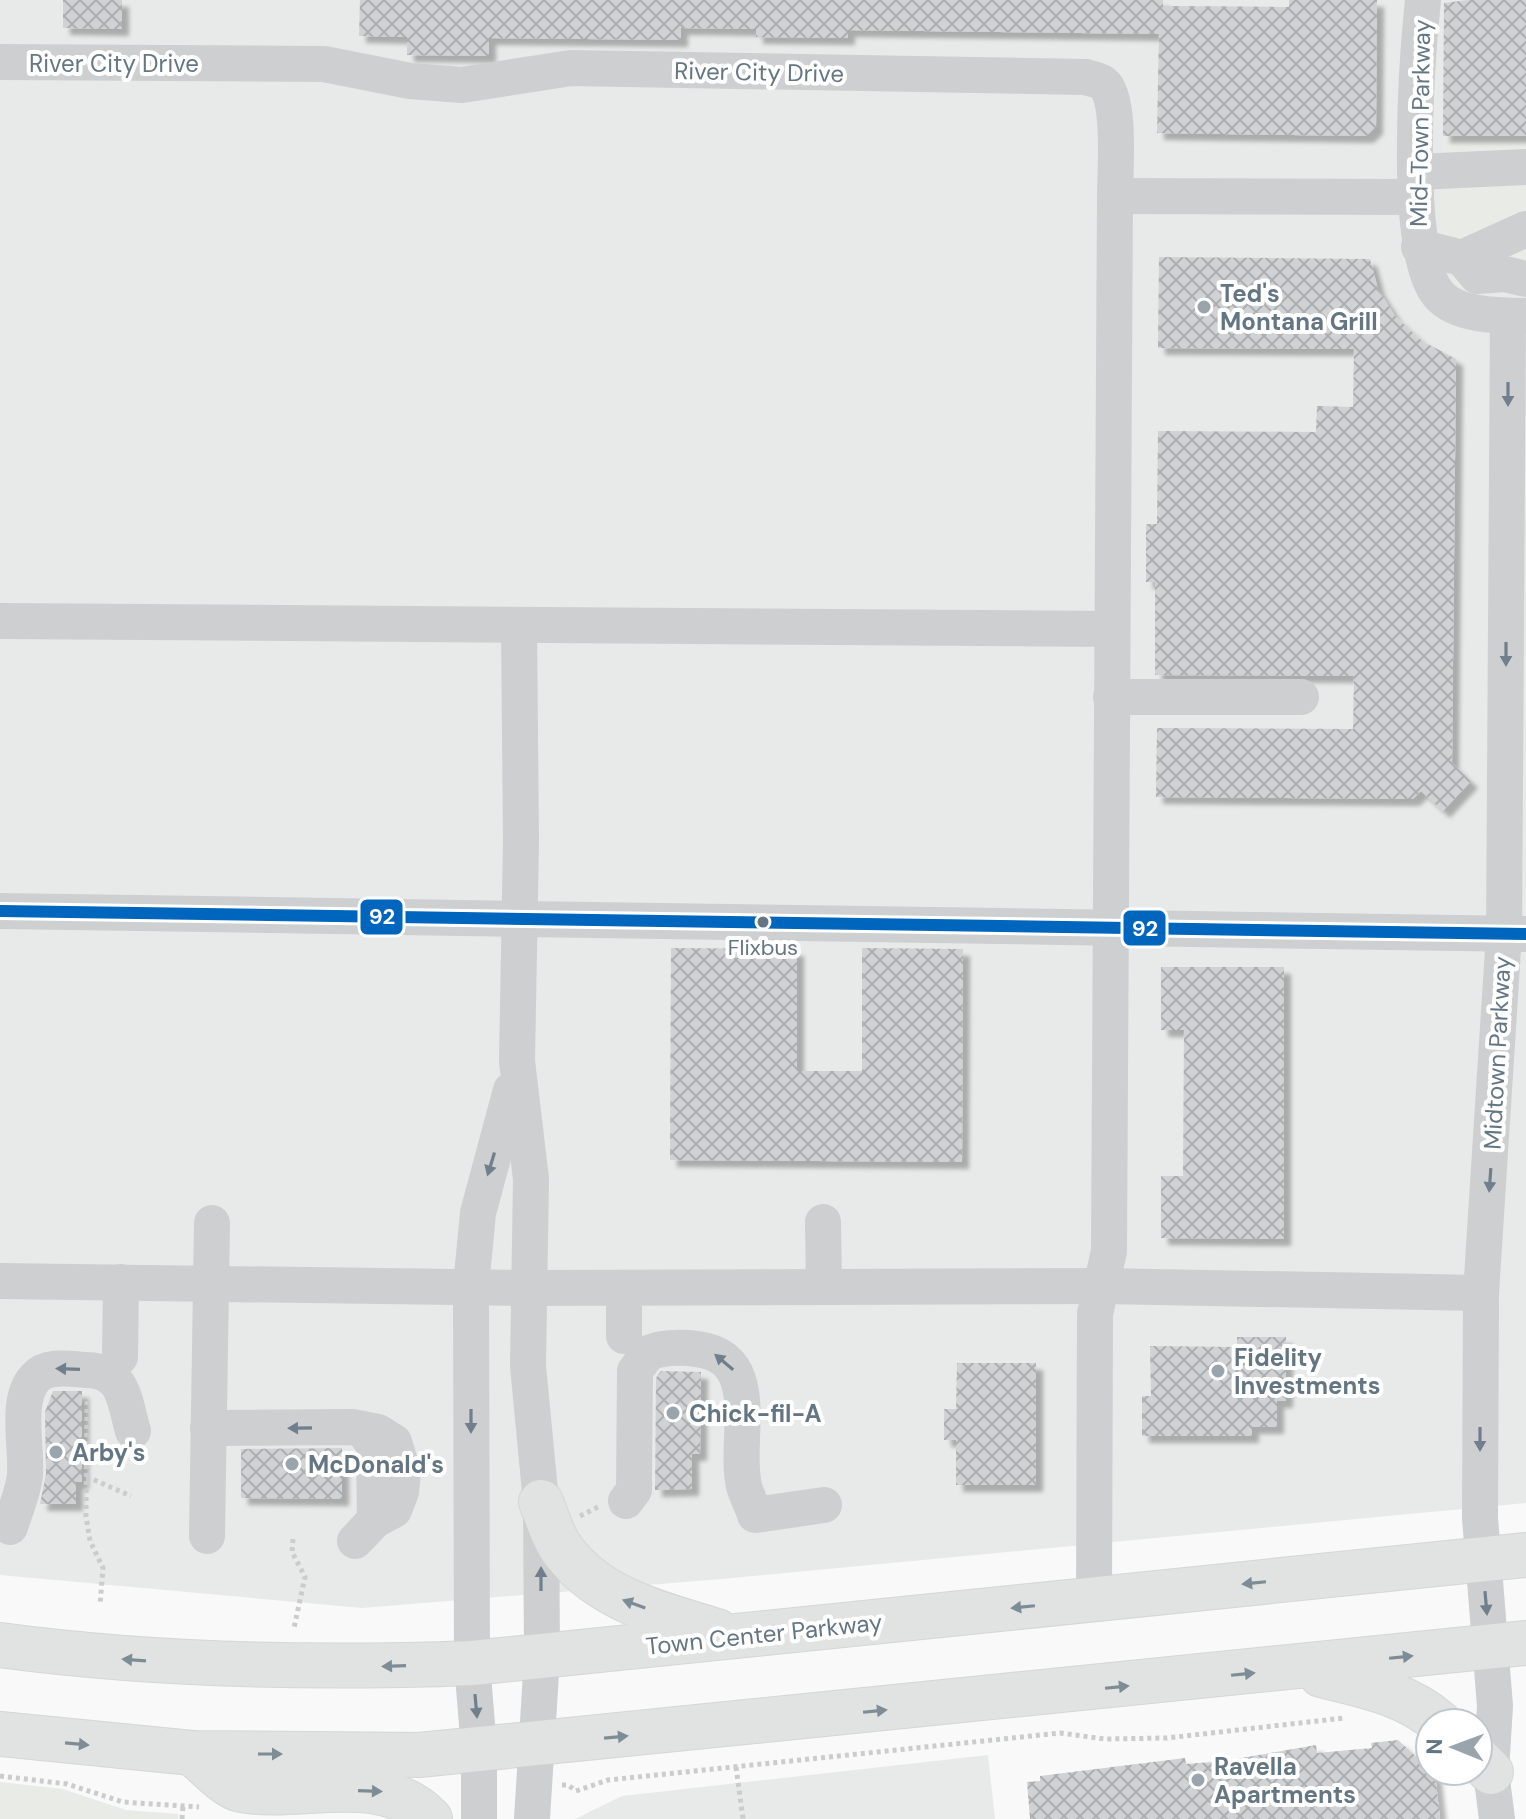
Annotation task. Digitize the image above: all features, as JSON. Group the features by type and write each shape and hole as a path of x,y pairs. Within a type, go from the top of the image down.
{"main road":[{"path":"541,1502 560,1547 586,1574 624,1602 734,1637"},
{"name":"Town Center Parkway","path":"0,1645 134,1661 364,1668 472,1663 1526,1555"},
{"path":"0,1734 192,1753 419,1755 1508,1645"},
{"path":"1296,1668 1389,1693 1422,1707"},
{"path":"192,1753 238,1790 381,1791 418,1807 430,1819"}],"street":[{"name":"Mid-Town Parkway","path":"1423,0 1417,184 1419,247 1439,296 1469,282 1517,316"},
{"name":"River City Drive","path":"0,62 324,64 410,81 462,85 571,68 1086,77 1104,83 1111,94 1115,196"},
{"path":"1094,1599 1095,1314 1109,1251 1115,196 1417,184 1526,167"},
{"path":"1469,282 1526,229"},
{"path":"1419,247 1469,282 1505,274 1526,279"},
{"name":"Midtown Parkway","path":"1494,1712 1508,1645 1482,1559 1481,1293 1515,934 1517,316"},
{"path":"0,621 1112,629"},
{"path":"519,626 517,1061 531,1179 528,1366 541,1502 542,1657 532,1819"},
{"path":"1111,697 1301,697"},
{"path":"0,911 1515,934"},
{"path":"479,1819 479,1749 472,1663 471,1286 478,1213 506,1118 517,1061"},
{"path":"823,1222 824,1286"},
{"path":"207,1536 212,1223"},
{"path":"0,1281 529,1288 1103,1286 1481,1293"},
{"path":"120,1357 121,1282"},
{"path":"624,1288 624,1336"},
{"path":"626,1501 634,1490 635,1371 640,1361 657,1349 694,1349 712,1352 726,1360 737,1374 742,1396 743,1484 755,1515 824,1505"},
{"path":"10,1527 25,1477 27,1390 36,1376 48,1369 99,1370 111,1374 118,1383 133,1431"},
{"path":"208,1428 362,1429 378,1432 394,1442 403,1472 401,1492 394,1510 365,1530"},
{"name":"Midtown Parkway","path":"1490,1787 1497,1819"}],"path":[{"path":"87,1393 86,1479 90,1541 103,1568 100,1605"},
{"path":"86,1479 131,1496"},
{"path":"293,1539 292,1552 305,1577 294,1628"},
{"path":"568,1785 576,1791 608,1780 1060,1733 1105,1739 1167,1738 1355,1717"},
{"path":"736,1767 743,1819"},
{"path":"182,1819 183,1806"}],"shaded area":[{"path":"0,0 1526,0 1526,1503 722,1579 362,1608 0,1575"},
{"path":"1443,136 1526,136 1526,289 1458,287 1438,257"},
{"path":"988,1755 995,1819 575,1819 622,1796"},
{"path":"0,1782 63,1789 126,1810 178,1814 178,1819 0,1819"}],"building":[{"path":"63,0 122,0 122,29 63,28"},
{"path":"360,0 1163,0 1163,6 1289,7 1289,0 1377,0 1376,127 1367,136 1157,133 1159,34 848,30 848,38 756,37 756,29 681,28 681,40 489,38 489,56 407,55 407,37 359,36"},
{"path":"1526,0 1526,136 1443,136 1444,3"},
{"path":"1159,257 1370,259 1378,289 1395,316 1422,341 1456,359 1452,763 1471,781 1443,811 1421,791 1413,799 1156,797 1157,728 1353,729 1354,676 1155,675 1155,582 1146,582 1146,524 1157,524 1158,431 1316,432 1317,406 1353,407 1354,349 1158,348"},
{"path":"671,948 797,949 797,1071 862,1071 862,948 963,949 962,1162 670,1160"},
{"path":"1161,967 1284,967 1284,1239 1161,1238 1161,1176 1183,1176 1184,1030 1161,1030"},
{"name":"Fidelity Investments","path":"1237,1337 1286,1337 1286,1401 1277,1401 1277,1427 1252,1427 1252,1436 1142,1436 1142,1396 1151,1396 1150,1346 1237,1347"},
{"path":"957,1363 1036,1363 1036,1485 956,1485 956,1440 944,1440 944,1409 956,1409"},
{"name":"Chick-fil-A","path":"661,1371 701,1372 700,1454 692,1454 692,1489 655,1490 656,1378"},
{"name":"Arby's","path":"53,1391 82,1391 82,1482 76,1482 76,1504 40,1504 46,1474 45,1412"},
{"name":"McDonald's","path":"342,1448 342,1499 241,1498 241,1449"},
{"name":"Ravella Apartments","path":"1398,1740 1414,1755 1414,1787 1436,1787 1440,1819 1030,1819 1027,1782 1040,1781 1040,1776 1185,1758 1186,1764 1224,1761 1316,1745 1317,1753 1372,1748 1371,1743"}],"transit line":[{"name":"92","path":"0,911 1526,934"}],"place":[{"name":"Ted's Montana Grill","path":"1204,307"},
{"name":"Flixbus","path":"763,922"},
{"name":"Fidelity Investments","path":"1218,1371"},
{"name":"Chick-fil-A","path":"673,1413"},
{"name":"Arby's","path":"56,1452"},
{"name":"McDonald's","path":"292,1464"},
{"name":"Ravella Apartments","path":"1198,1780"}]}
